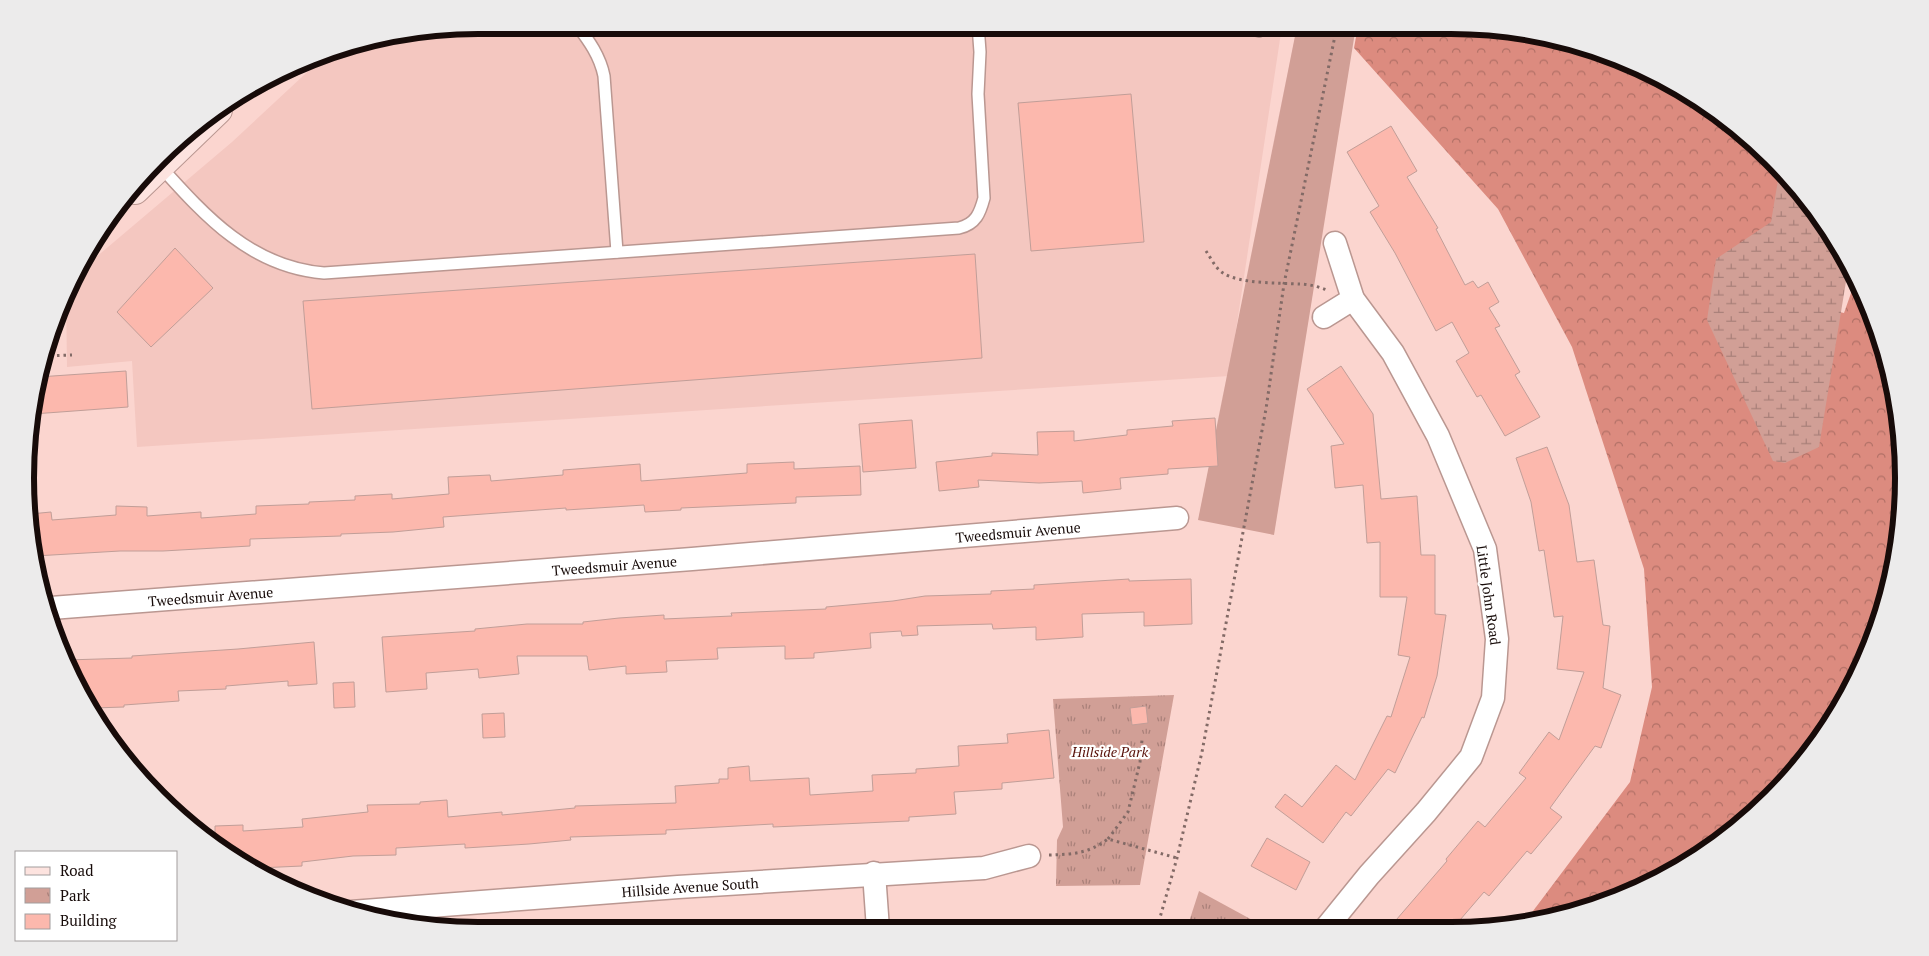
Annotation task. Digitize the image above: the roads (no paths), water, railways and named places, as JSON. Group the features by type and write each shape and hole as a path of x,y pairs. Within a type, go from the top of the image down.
{"street":[{"name":"Little John Road","path":"1331,922 1471,757 1493,698 1498,638 1485,549 1438,436 1393,353 1352,297 1335,243"},
{"path":"1324,317 1352,297"},
{"name":"Tweedsmuir Avenue","path":"53,608 692,559 1177,518"},
{"name":"Hillside Avenue South","path":"376,910 874,873 984,868 1029,856"},
{"path":"874,873 878,922"}],"lane":[{"path":"583,34 595,50 604,76 616,252"},
{"path":"161,167 198,207 235,239 271,260 309,271 324,272 959,228 969,226 976,219 984,198 978,94 980,52 979,34"}],"park label":[{"name":"Hillside Park","path":"1110,751"}]}
